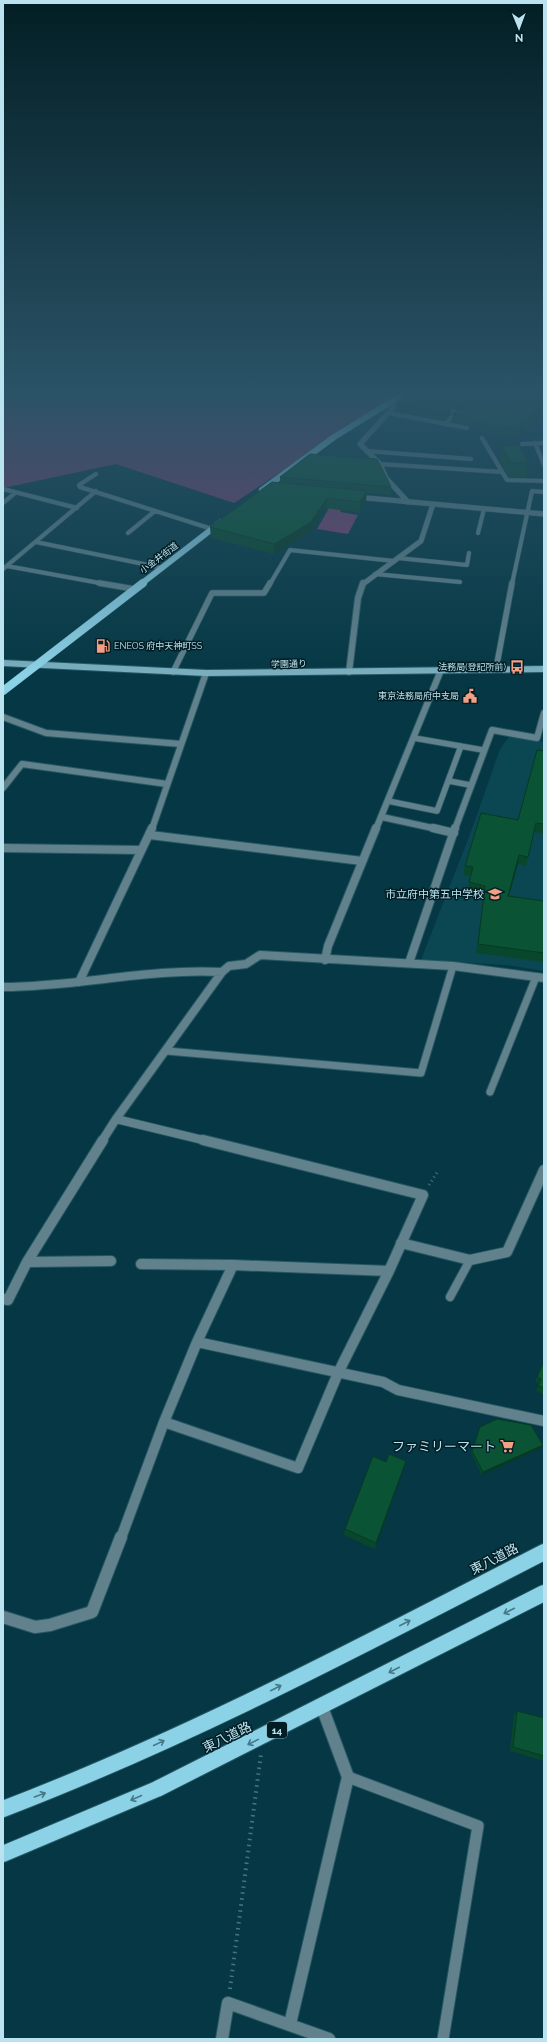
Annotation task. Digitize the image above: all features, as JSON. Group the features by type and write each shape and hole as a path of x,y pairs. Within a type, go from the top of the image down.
{"main road":[{"path":"254,496 266,487"},
{"name":"小金井街道","path":"3,691 224,520"},
{"name":"東八道路","path":"3,1809 72,1784 243,1704 544,1552"},
{"name":"東八道路","path":"3,1854 157,1789 322,1707 544,1593"}],"street":[{"path":"393,485 408,502"},
{"path":"266,487 273,488"},
{"path":"353,496 544,514"},
{"path":"349,672 358,598 363,582 421,541 433,504"},
{"name":"学園通り","path":"3,663 35,666 206,673 544,669"},
{"path":"325,960 328,946 362,861 382,817 441,670"},
{"path":"79,982 141,850 150,835 206,673"},
{"path":"409,963 470,785 492,730 537,738 544,712"},
{"path":"3,717 46,733 181,744"},
{"path":"3,788 22,764 167,784"},
{"path":"382,817 454,833"},
{"path":"150,835 362,861"},
{"path":"3,848 141,850"},
{"path":"3,1299 8,1300 27,1262 116,1119 167,1051 222,972 229,966 246,964 260,955 325,960 453,966 540,977"},
{"path":"3,987 57,986 160,972 222,972"},
{"path":"116,1119 423,1195 389,1271 338,1372 298,1468 164,1422"},
{"path":"401,1243 470,1260 507,1252 544,1170"},
{"path":"27,1262 111,1261"},
{"path":"141,1264 233,1265 389,1271"},
{"path":"3,1617 35,1627 50,1625 92,1612 164,1422 197,1342 233,1265"},
{"path":"197,1342 383,1382 398,1390 544,1421"},
{"path":"290,2024 348,1777 322,1707"},
{"path":"222,2039 228,2004 290,2024 329,2039"}],"lane":[{"path":"79,485 80,487 212,529"},
{"path":"3,489 77,508"},
{"path":"496,669 499,646 521,536 528,513 532,490 544,492"},
{"path":"6,565 36,542 96,491"},
{"path":"3,503 15,493"},
{"path":"478,533 484,509"},
{"path":"128,533 155,511"},
{"path":"36,542 163,568"},
{"path":"173,672 212,594 264,593 290,550 467,565 469,553"},
{"path":"6,565 134,589"},
{"path":"374,574 460,582"},
{"path":"414,738 483,750"},
{"path":"388,800 437,811 461,746"},
{"path":"449,781 470,785"},
{"path":"167,1051 421,1073 453,966"},
{"path":"490,1092 540,977"},
{"path":"450,1297 470,1260"},
{"path":"348,1777 478,1826 443,2039"}],"path":[{"path":"228,2004 264,1736"}],"shaded area":[{"path":"3,485 16,485 3,488"},
{"path":"180,485 261,485 234,503"},
{"path":"336,496 348,498 340,512 358,515 348,534 317,529"},
{"name":"市立府中第五中学校","path":"509,737 544,742 544,971 506,965 421,960 472,829 500,749"}],"building":[{"path":"267,485 307,485 367,491 360,502 327,498 311,522 274,544 210,527"},
{"path":"372,485 390,485 391,487"},
{"path":"537,750 544,751 544,824 536,823 528,857 519,855 508,896 544,901 544,953 478,944 485,886 469,882 473,867 465,866 481,813 518,820"},
{"path":"544,1361 544,1388 538,1386 541,1379 537,1377"},
{"path":"497,1419 531,1425 543,1445 483,1472 472,1451 480,1427"},
{"path":"389,1454 406,1461 376,1543 345,1529 373,1456 386,1462"},
{"path":"517,1711 544,1718 544,1756 513,1747"}],"place":[{"name":"ENEOS 府中天神町SS","path":"103,646"},
{"name":"法務局(登記所前)","path":"517,667"},
{"name":"東京法務局府中支局","path":"470,696"},
{"name":"市立府中第五中学校","path":"495,894"},
{"name":"ファミリーマート","path":"507,1446"}]}
